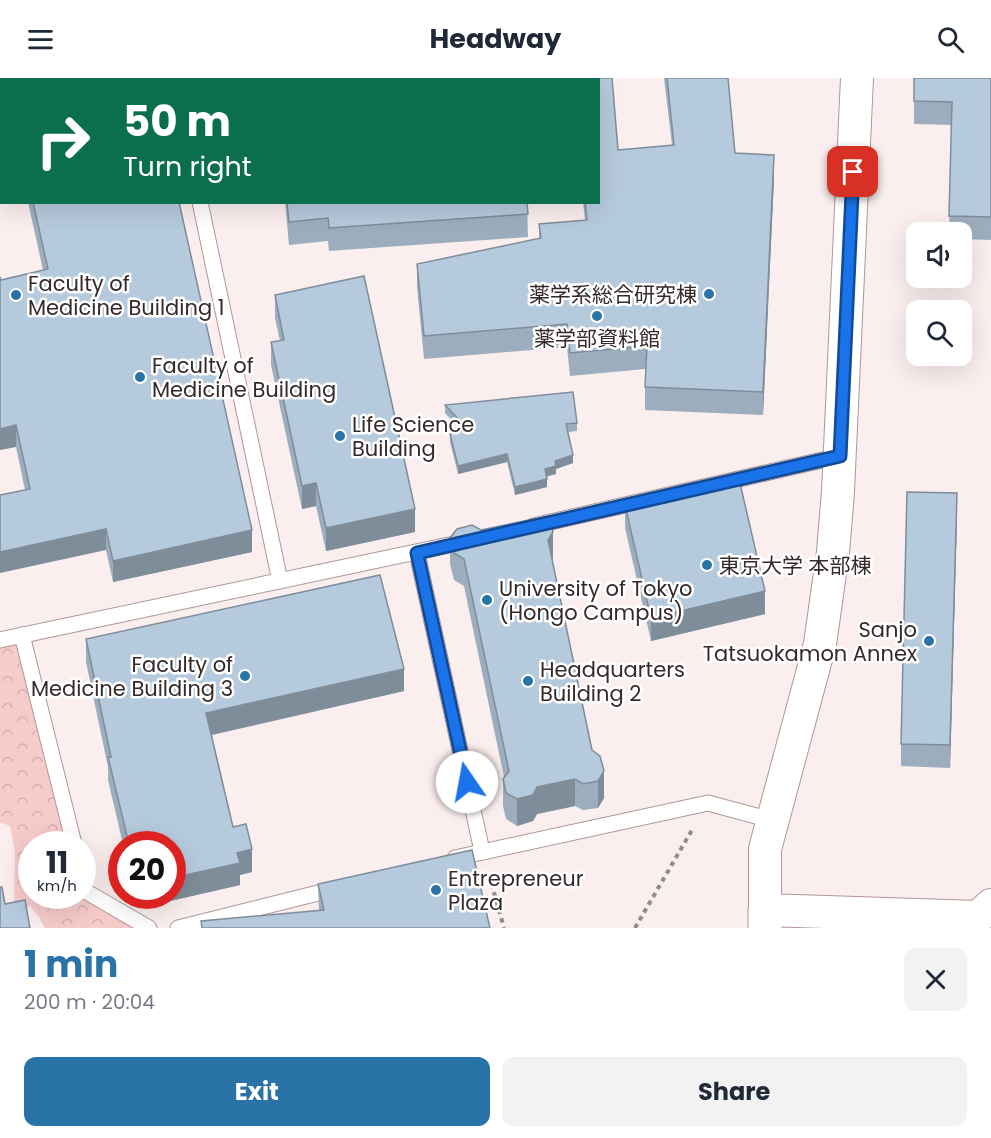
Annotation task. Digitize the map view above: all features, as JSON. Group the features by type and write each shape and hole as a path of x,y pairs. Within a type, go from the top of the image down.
{"street":[{"path":"857,78 834,552 824,626 765,849 765,919 978,918 991,905"}],"lane":[{"path":"200,204 280,581"},
{"path":"519,530 840,456"},
{"path":"0,640 485,537"},
{"path":"417,553 482,851"},
{"path":"21,635 71,831"},
{"path":"437,863 482,851 708,803 771,820"},
{"path":"178,928 347,885"},
{"path":"96,897 149,928"}],"path":[{"path":"635,928 708,803"},
{"path":"482,851 504,928"}],"green space":[{"path":"18,642 66,831 18,831 18,908 14,909 15,853 10,826 0,822 0,646"},
{"path":"96,904 137,928 45,928 32,909 96,909"}],"building":[{"path":"600,78 612,78 618,150 674,145 667,78 728,78 735,153 774,155 763,392 645,387 647,346 570,353 567,324 424,336 417,264 541,238 539,224 587,220 585,204 600,204"},
{"path":"914,78 991,78 991,217 949,216 952,102 914,101"},
{"name":"Faculty of Medicine Building","path":"33,204 179,204 252,530 113,561 106,529 0,552 0,495 30,489 16,425 0,429 0,277 1,280 48,269"},
{"path":"287,204 527,204 528,214 329,228 328,218 289,222"},
{"name":"Life Science Building","path":"364,276 415,509 326,528 316,483 302,486 271,342 284,340 275,295"},
{"path":"573,392 577,423 566,424 573,455 555,461 556,466 545,469 547,479 515,487 507,454 458,466 450,434 468,429 445,405"},
{"path":"739,479 765,591 651,618 625,505"},
{"name":"Sanjo Tatsuokamon Annex","path":"907,492 957,493 950,745 901,744"},
{"name":"Headquarters Building 2","path":"548,516 553,532 548,540 592,750 600,756 604,771 598,781 583,784 575,779 537,787 533,795 517,799 506,793 503,779 509,771 464,559 454,553 450,538 457,529 472,525 481,530"},
{"path":"380,575 404,669 206,713 233,827 246,824 252,849 237,853 240,863 186,875 186,831 126,831 108,757 111,757 86,639"},
{"path":"472,850 490,928 202,928 201,921 324,910 318,884"},
{"path":"0,887 2,887 5,904 18,901 18,909 27,909 30,928 0,928"}],"place":[{"name":"薬学系総合研究棟","path":"709,294"},
{"name":"Faculty of Medicine Building 1","path":"16,295"},
{"name":"薬学部資料館","path":"597,316"},
{"name":"Faculty of Medicine Building","path":"140,377"},
{"name":"Life Science Building","path":"340,436"},
{"name":"東京大学 本部棟","path":"707,565"},
{"name":"University of Tokyo (Hongo Campus)","path":"487,600"},
{"name":"Sanjo Tatsuokamon Annex","path":"929,641"},
{"name":"Faculty of Medicine Building 3","path":"245,676"},
{"name":"Headquarters Building 2","path":"528,681"},
{"name":"Entrepreneur Plaza","path":"436,890"}],"route":[{"path":"467,782 417,553 840,456 853,172"}]}
